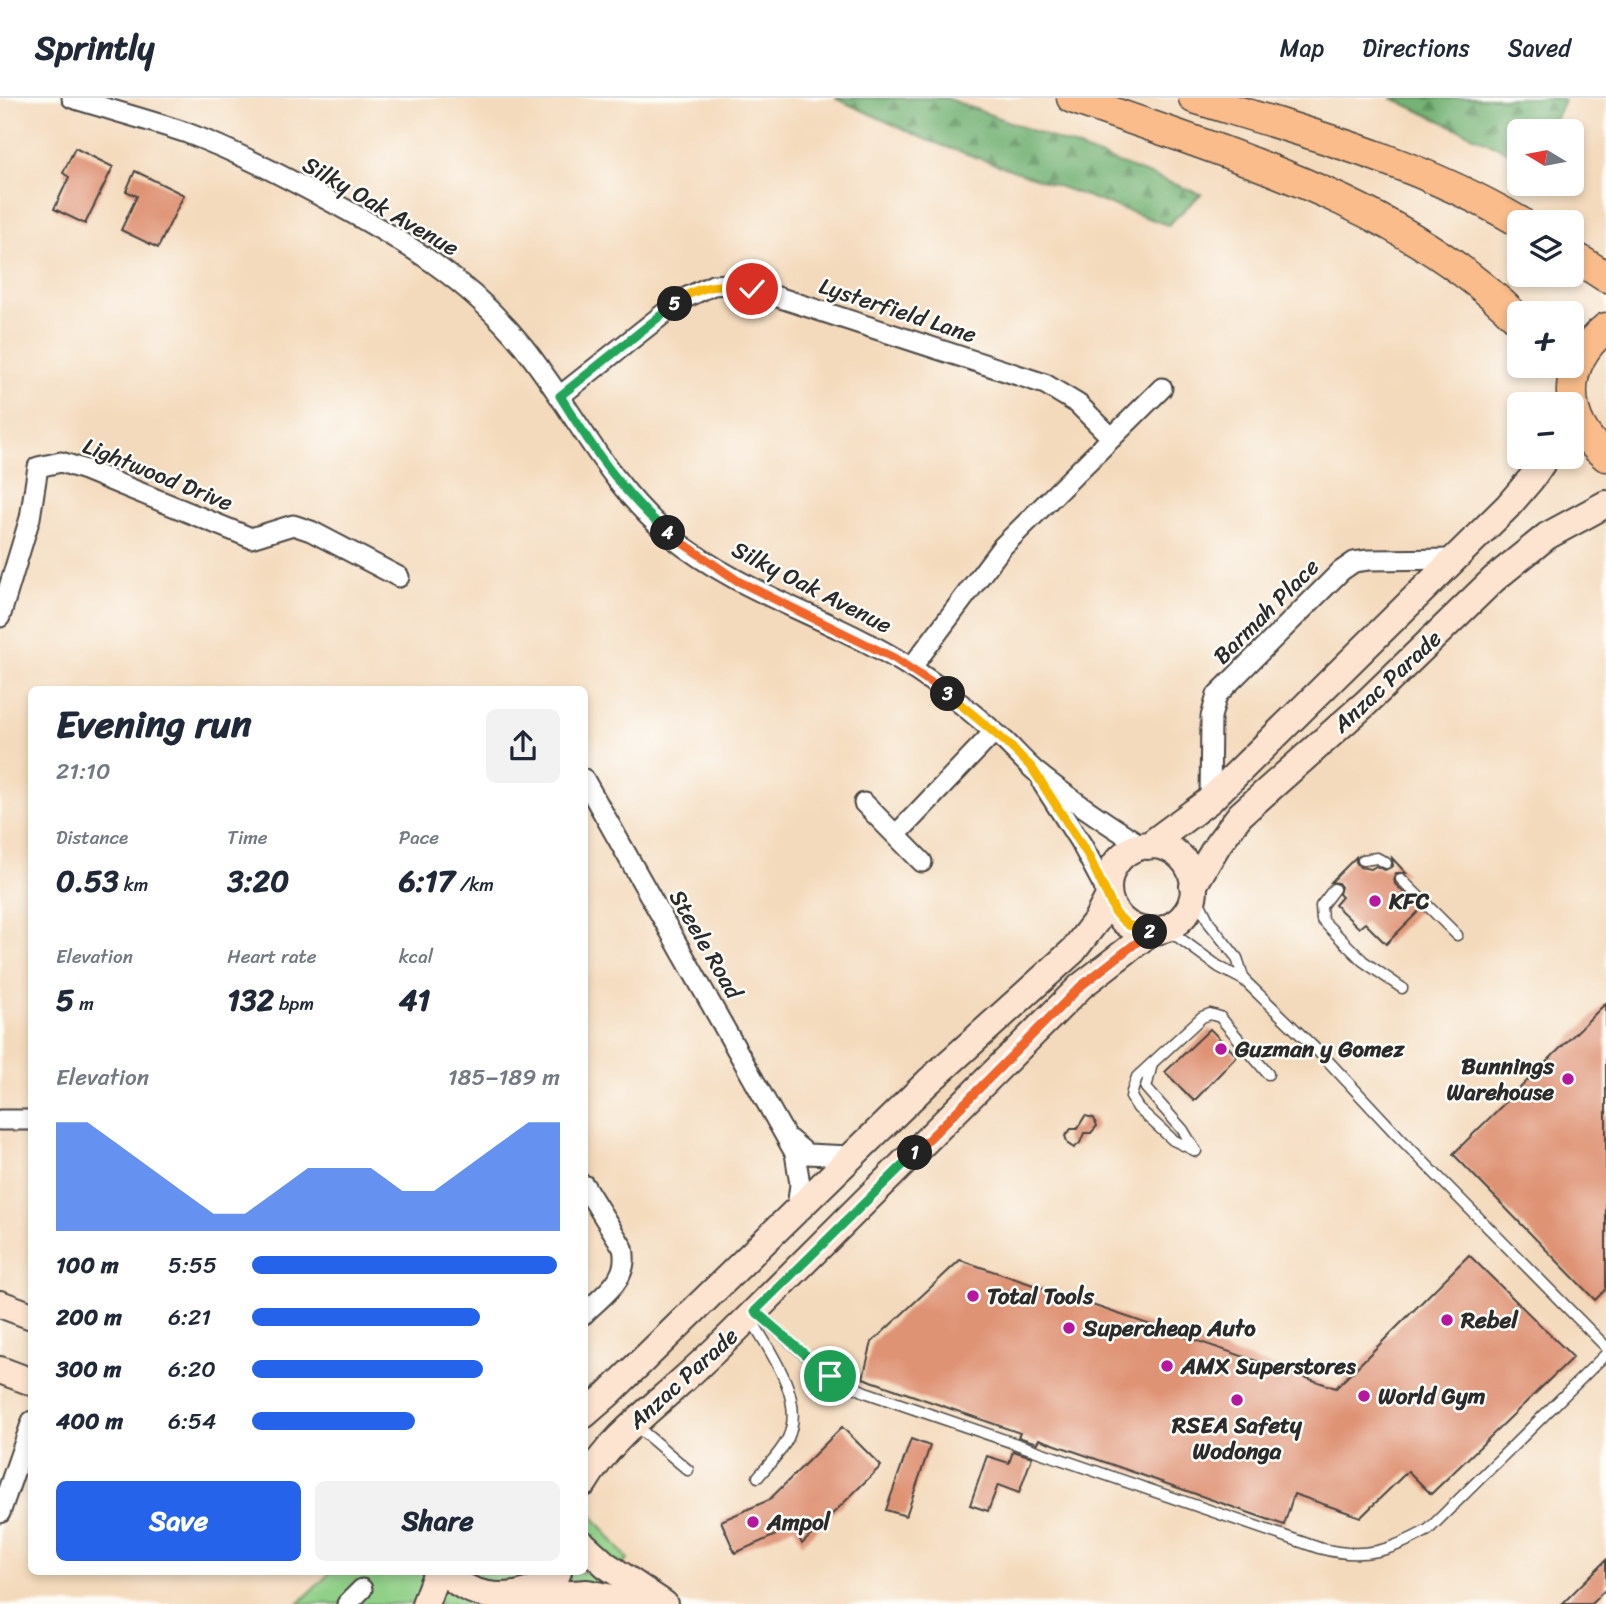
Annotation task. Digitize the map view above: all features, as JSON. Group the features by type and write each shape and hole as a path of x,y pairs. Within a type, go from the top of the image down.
{"main road":[{"path":"1072,98 1254,164 1352,207 1390,226 1458,268 1507,309"},
{"path":"1194,98 1395,162 1462,191 1507,215"},
{"path":"1584,263 1606,277"},
{"path":"1606,328 1582,355 1567,389 1574,412 1586,436 1606,456"},
{"name":"Anzac Parade","path":"1146,847 1210,800 1456,559 1521,492 1537,469"},
{"name":"Anzac Parade","path":"1193,888 1217,844 1240,816 1366,704 1494,579 1547,536 1606,504"},
{"path":"1146,847 1163,848 1178,855 1189,869 1193,888 1191,902 1181,918 1169,927 1154,930 1133,928 1124,922 1116,914 1108,896 1108,880 1117,862 1126,853 1146,847"},
{"name":"Anzac Parade","path":"588,1412 850,1156 1073,951 1096,921 1108,896"},
{"name":"Anzac Parade","path":"588,1477 605,1451 753,1314 1081,986 1154,930"},
{"path":"0,1304 28,1314"},
{"path":"0,1370 28,1380"},
{"path":"588,1549 606,1565 664,1604"},
{"path":"425,1604 436,1575"},
{"path":"448,1575 476,1597 494,1602 587,1593 641,1604"},
{"path":"513,1601 544,1586 555,1575"}],"street":[{"name":"Silky Oak Avenue","path":"72,98 186,133 244,158 332,202 451,274 484,302 523,346 560,396 606,467 638,506 673,538 738,581 870,645 911,668 994,732 1032,768 1084,809 1146,847"},
{"name":"Lysterfield Lane","path":"560,396 681,300 713,285 728,284 752,289 1045,384 1078,404 1112,438"},
{"path":"911,668 1002,547 1162,388"},
{"name":"Lightwood Drive","path":"0,617 30,518 38,467 61,463 85,470 251,538 293,526 311,530 399,577"},
{"name":"Barmah Place","path":"1210,800 1211,717 1217,695 1341,571 1354,562 1368,560 1456,559"},
{"path":"896,835 994,732"},
{"name":"Silky Oak Avenue","path":"1032,768 1082,845 1108,896"},
{"name":"Steele Road","path":"588,786 785,1132 794,1144 807,1154 850,1156"},
{"path":"864,803 922,862"},
{"path":"0,1119 28,1120"},
{"name":"Steele Road","path":"785,1132 798,1164 800,1191 797,1209"},
{"path":"588,1191 623,1248 625,1269 618,1280 588,1310"},
{"path":"0,1513 28,1432"},
{"path":"346,1604 362,1589"}],"lane":[{"path":"1363,860 1377,858 1385,863"},
{"path":"1401,878 1457,935"},
{"path":"1193,888 1210,924 1237,958 1244,980"},
{"path":"1334,889 1321,906 1322,919 1363,961 1402,988"},
{"path":"1154,930 1178,937 1219,967 1244,980 1329,1062 1606,1348"},
{"path":"1152,1063 1146,1088 1183,1130 1195,1151 1172,1140 1138,1108 1131,1097 1137,1077 1152,1063 1202,1017 1214,1014 1220,1017 1268,1074"},
{"path":"753,1314 824,1372 864,1392 1319,1548 1356,1555 1394,1547 1428,1530 1606,1354"},
{"path":"753,1314 790,1395 793,1415 783,1447 758,1477"},
{"path":"633,1424 688,1470"}],"green space":[{"path":"835,98 946,98 1201,194 1168,225 927,140"},
{"path":"1391,98 1564,100 1555,119 1507,119 1507,151"},
{"path":"588,1511 628,1559 581,1604 298,1604 328,1575 588,1575"}],"building":[{"path":"75,148 113,167 85,224 54,209 69,177 63,173"},
{"path":"135,171 184,195 158,248 121,230 137,196 126,191"},
{"name":"KFC","path":"1356,857 1360,867 1371,869 1376,866 1385,870 1393,866 1392,858 1406,873 1396,873 1395,884 1421,909 1386,944 1365,923 1359,928 1335,905 1342,897 1339,894 1341,887 1338,883 1331,882"},
{"name":"Bunnings Warehouse","path":"1606,1003 1606,1289 1595,1300 1453,1154"},
{"path":"1210,1029 1237,1056 1194,1101 1165,1072"},
{"path":"1085,1116 1094,1118 1097,1126 1091,1133 1084,1133 1080,1143 1074,1148 1068,1144 1065,1136 1071,1129 1077,1129"},
{"path":"1469,1255 1573,1357 1431,1494 1408,1471 1361,1517 1294,1494 1284,1525 1039,1439 1037,1443 1018,1437 1020,1433 863,1378 872,1342 960,1260 1336,1388"},
{"path":"842,1427 881,1466 802,1544 794,1527 735,1553 721,1521 769,1500"},
{"path":"911,1439 930,1446 906,1516 886,1510"},
{"path":"1013,1451 1032,1457 1019,1493 998,1485 988,1511 970,1505 987,1456 1009,1463"},
{"path":"1606,1560 1606,1589 1591,1604 1562,1604"}],"place":[{"name":"KFC","path":"1375,901"},
{"name":"Guzman y Gomez","path":"1221,1049"},
{"name":"Bunnings Warehouse","path":"1568,1079"},
{"name":"Total Tools","path":"973,1296"},
{"name":"Rebel","path":"1447,1320"},
{"name":"Supercheap Auto","path":"1069,1328"},
{"name":"AMX Superstores","path":"1167,1366"},
{"name":"World Gym","path":"1364,1396"},
{"name":"RSEA Safety Wodonga","path":"1237,1400"},
{"name":"Ampol","path":"753,1522"}],"route":[{"path":"752,289 728,284 713,285 681,300 560,396 606,467 638,506 673,538 738,581 903,663 938,687 1007,743 1032,768 1054,799 1088,855 1116,914 1133,928 1152,931 1081,986 755,1311 830,1376"}]}
